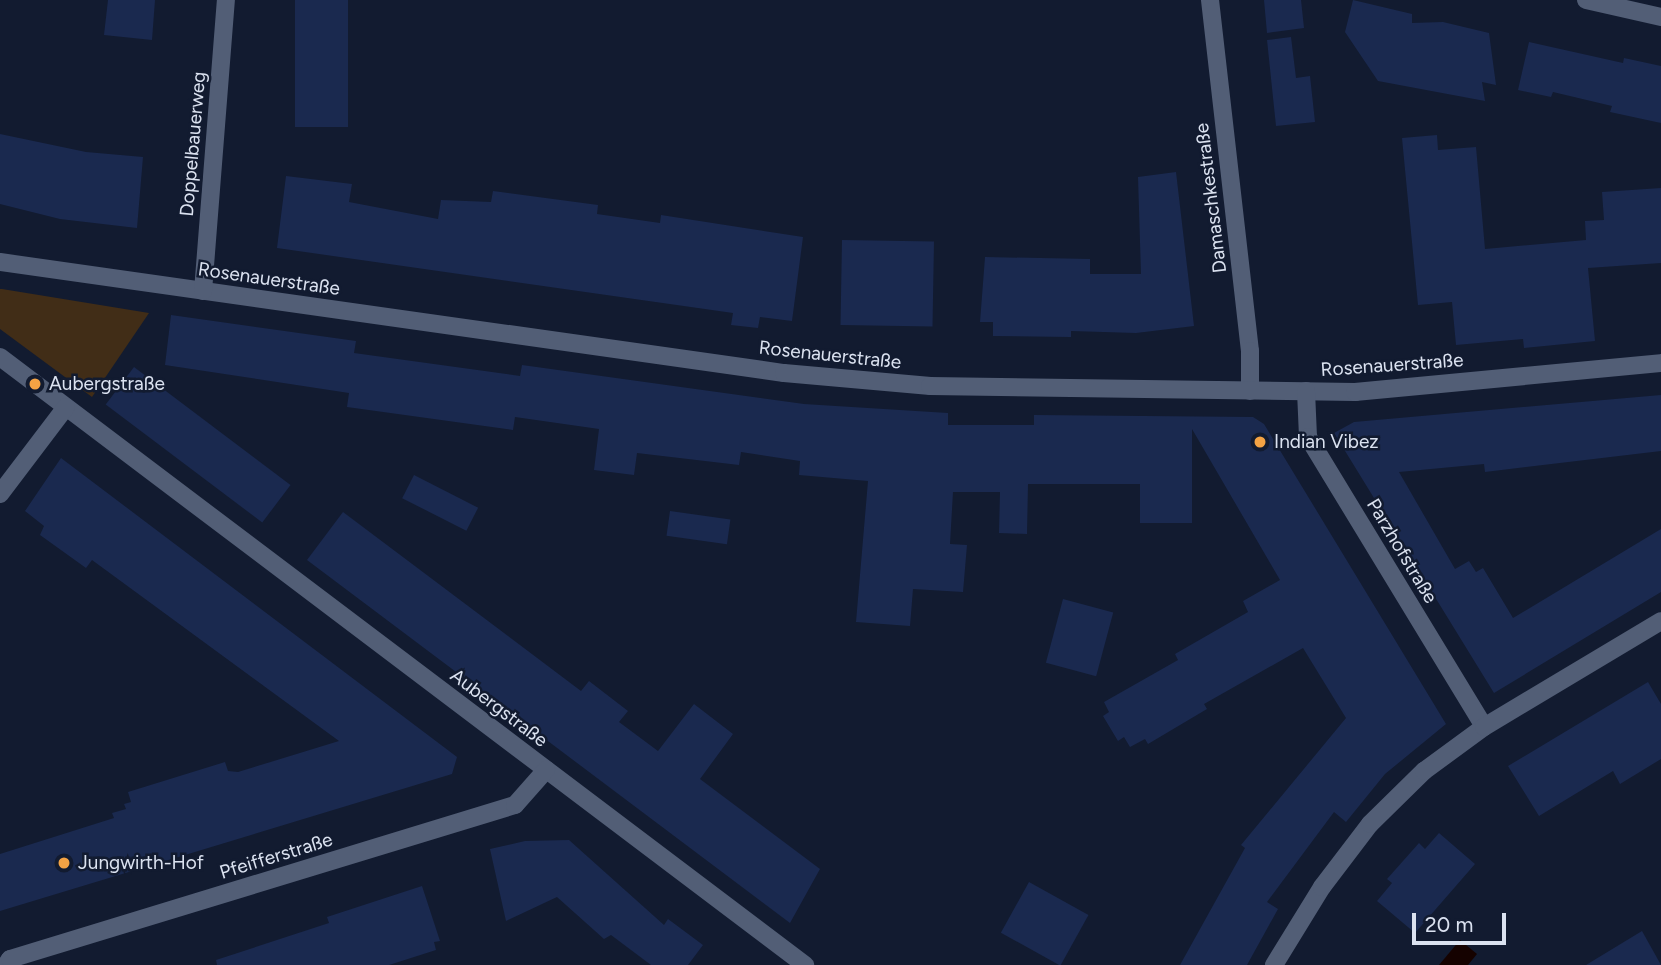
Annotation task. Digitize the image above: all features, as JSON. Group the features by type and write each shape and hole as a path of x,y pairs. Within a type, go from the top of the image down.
{"street":[{"name":"Doppelbauerweg","path":"203,291 226,0"},
{"name":"Damaschkestraße","path":"1210,0 1250,351 1250,391"},
{"path":"1586,0 1661,17"},
{"name":"Rosenauerstraße","path":"0,262 784,373 940,387 1355,392 1661,363"},
{"name":"Aubergstraße","path":"0,357 805,965"},
{"name":"Parzhofstraße","path":"1306,391 1308,437 1484,727"},
{"path":"0,494 65,407"},
{"path":"1274,965 1322,887 1370,824 1424,771 1484,727 1661,621"},
{"name":"Pfeifferstraße","path":"6,965 10,959 515,805 546,770"}],"shaded area":[{"path":"0,289 149,313 92,397 0,329"},
{"path":"1460,940 1477,954 1468,965 1439,965"}],"building":[{"path":"108,0 155,0 152,40 104,35"},
{"path":"295,0 348,0 348,127 295,127"},
{"path":"1264,0 1301,0 1304,28 1267,33"},
{"path":"1353,0 1412,14 1412,23 1443,22 1489,33 1496,85 1482,82 1485,101 1378,81 1345,32"},
{"path":"1291,37 1296,78 1310,76 1315,122 1276,126 1267,40"},
{"path":"1529,42 1623,63 1624,58 1661,66 1661,123 1610,112 1612,106 1553,92 1551,97 1518,90"},
{"path":"0,134 86,152 143,157 137,228 60,219 0,204"},
{"path":"1437,135 1438,150 1476,147 1485,249 1586,240 1585,221 1604,220 1602,192 1661,188 1661,263 1588,268 1595,341 1524,348 1523,339 1456,345 1452,302 1418,305 1402,138"},
{"path":"1176,172 1194,326 1136,333 1071,331 1071,337 993,336 993,322 980,322 985,257 1090,259 1090,274 1141,274 1138,177"},
{"path":"286,176 352,184 349,202 438,219 441,200 491,202 493,191 598,205 597,214 660,223 661,215 803,237 792,321 760,317 758,328 731,325 733,313 277,248"},
{"path":"842,240 934,242 933,327 841,325"},
{"path":"171,315 356,341 354,353 520,376 522,365 804,404 948,413 948,425 1034,425 1034,415 1253,417 1264,424 1446,724 1385,774 1346,822 1334,812 1267,902 1278,909 1247,965 1180,965 1245,848 1241,845 1346,718 1303,648 1204,704 1207,709 1148,744 1145,739 1130,747 1124,737 1118,741 1103,716 1109,712 1104,702 1178,660 1175,654 1248,612 1243,601 1280,580 1192,429 1192,523 1140,523 1140,484 1028,484 1027,534 999,533 1000,492 953,492 950,544 967,545 963,592 913,589 910,626 856,622 868,481 799,475 800,461 741,452 739,465 637,453 634,475 594,470 599,429 515,417 513,430 347,407 349,393 165,365"},
{"path":"134,367 291,485 262,522 106,405"},
{"path":"1661,395 1661,451 1485,472 1484,464 1399,472 1455,569 1469,561 1476,572 1483,568 1513,618 1661,529 1661,592 1494,693 1334,433 1354,422"},
{"path":"61,458 457,757 452,774 0,911 0,854 114,818 112,813 126,809 124,804 131,802 128,792 225,762 228,771 238,772 339,741 92,560 86,568 40,535 44,526 25,511"},
{"path":"414,475 478,508 466,531 402,498"},
{"path":"670,511 730,519 727,544 667,536"},
{"path":"343,512 581,691 589,681 628,711 619,722 658,751 694,704 733,734 700,779 820,869 790,923 307,560"},
{"path":"1063,599 1113,612 1096,676 1046,663"},
{"path":"1648,682 1661,704 1661,759 1620,784 1613,771 1539,816 1508,766"},
{"path":"1439,833 1475,864 1415,933 1377,901 1392,883 1387,879 1419,843 1425,849"},
{"path":"569,840 664,925 668,919 703,945 688,965 651,965 611,935 604,939 557,897 506,921 490,849 525,841"},
{"path":"1029,882 1088,915 1061,965 1001,933"},
{"path":"422,886 440,941 434,942 436,950 389,965 217,965 216,960 329,923 327,917"},
{"path":"1642,931 1661,965 1586,965"}],"place":[{"name":"Aubergstraße","path":"35,384"},
{"name":"Indian Vibez","path":"1260,442"},
{"name":"Jungwirth-Hof","path":"64,863"}]}
